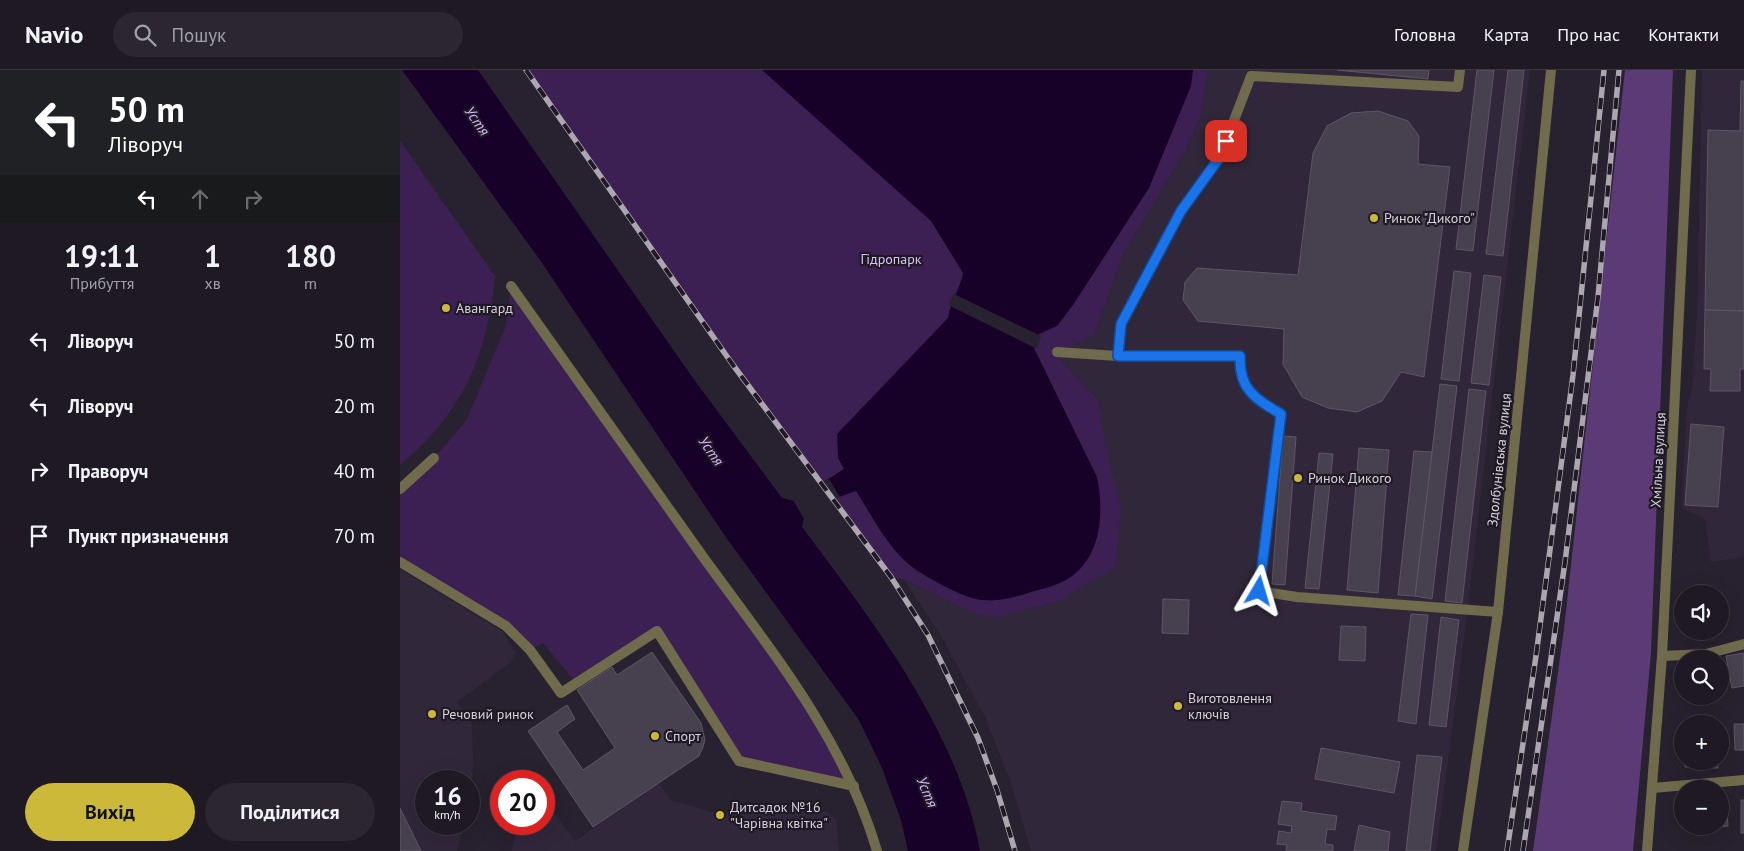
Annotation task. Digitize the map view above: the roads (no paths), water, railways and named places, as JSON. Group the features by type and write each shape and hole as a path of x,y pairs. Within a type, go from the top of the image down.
{"street":[{"path":"1118,356 1121,324 1181,211 1220,157 1250,73 1458,87 1460,70"},
{"name":"Здолбунівська вулиця","path":"1463,851 1498,612 1551,70"},
{"name":"Хмільна вулиця","path":"1647,851 1662,656 1690,70"},
{"path":"511,286 796,684 854,786 866,814 877,851"},
{"path":"1057,352 1118,356 1240,356 1240,374 1254,399 1281,414 1259,591 1297,597 1498,612"},
{"path":"400,489 434,458"},
{"path":"400,562 506,626 530,650 561,693 657,631 740,761 854,786"},
{"path":"1662,656 1706,654 1744,644"},
{"path":"1652,788 1744,780"}],"water":[{"name":"Устя","path":"402,70 478,70 695,381 782,498 794,501 844,469 838,458 837,434 948,318 963,273 931,221 762,70 1193,70 1191,86 1149,188 1073,305 1057,326 1039,334 1034,348 1097,477 1100,522 1092,552 1084,564 1074,575 1053,586 1004,599 976,599 963,595 926,576 901,557 884,536 856,491 839,497 804,518 802,527 884,640 910,680 933,721 953,763 969,807 980,851 908,851 901,820 882,768 859,720 725,536 540,260"}],"railway":[{"path":"526,70 733,365 891,577 928,635 978,738 997,790 1015,851"},
{"path":"1507,851 1536,656 1573,375 1604,70"},
{"path":"1523,851 1565,562 1598,297 1619,70"}],"place":[{"name":"Ринок \"Дикого\"","path":"1374,218"},
{"name":"Авангард","path":"446,308"},
{"name":"Ринок Дикого","path":"1298,478"},
{"name":"Виготовлення ключів","path":"1178,706"},
{"name":"Речовий ринок","path":"432,714"},
{"name":"Спорт","path":"655,736"},
{"name":"Дитсадок №16 \"Чарівна квітка\"","path":"720,815"}],"park label":[{"name":"Гідропарк","path":"891,259"}]}
